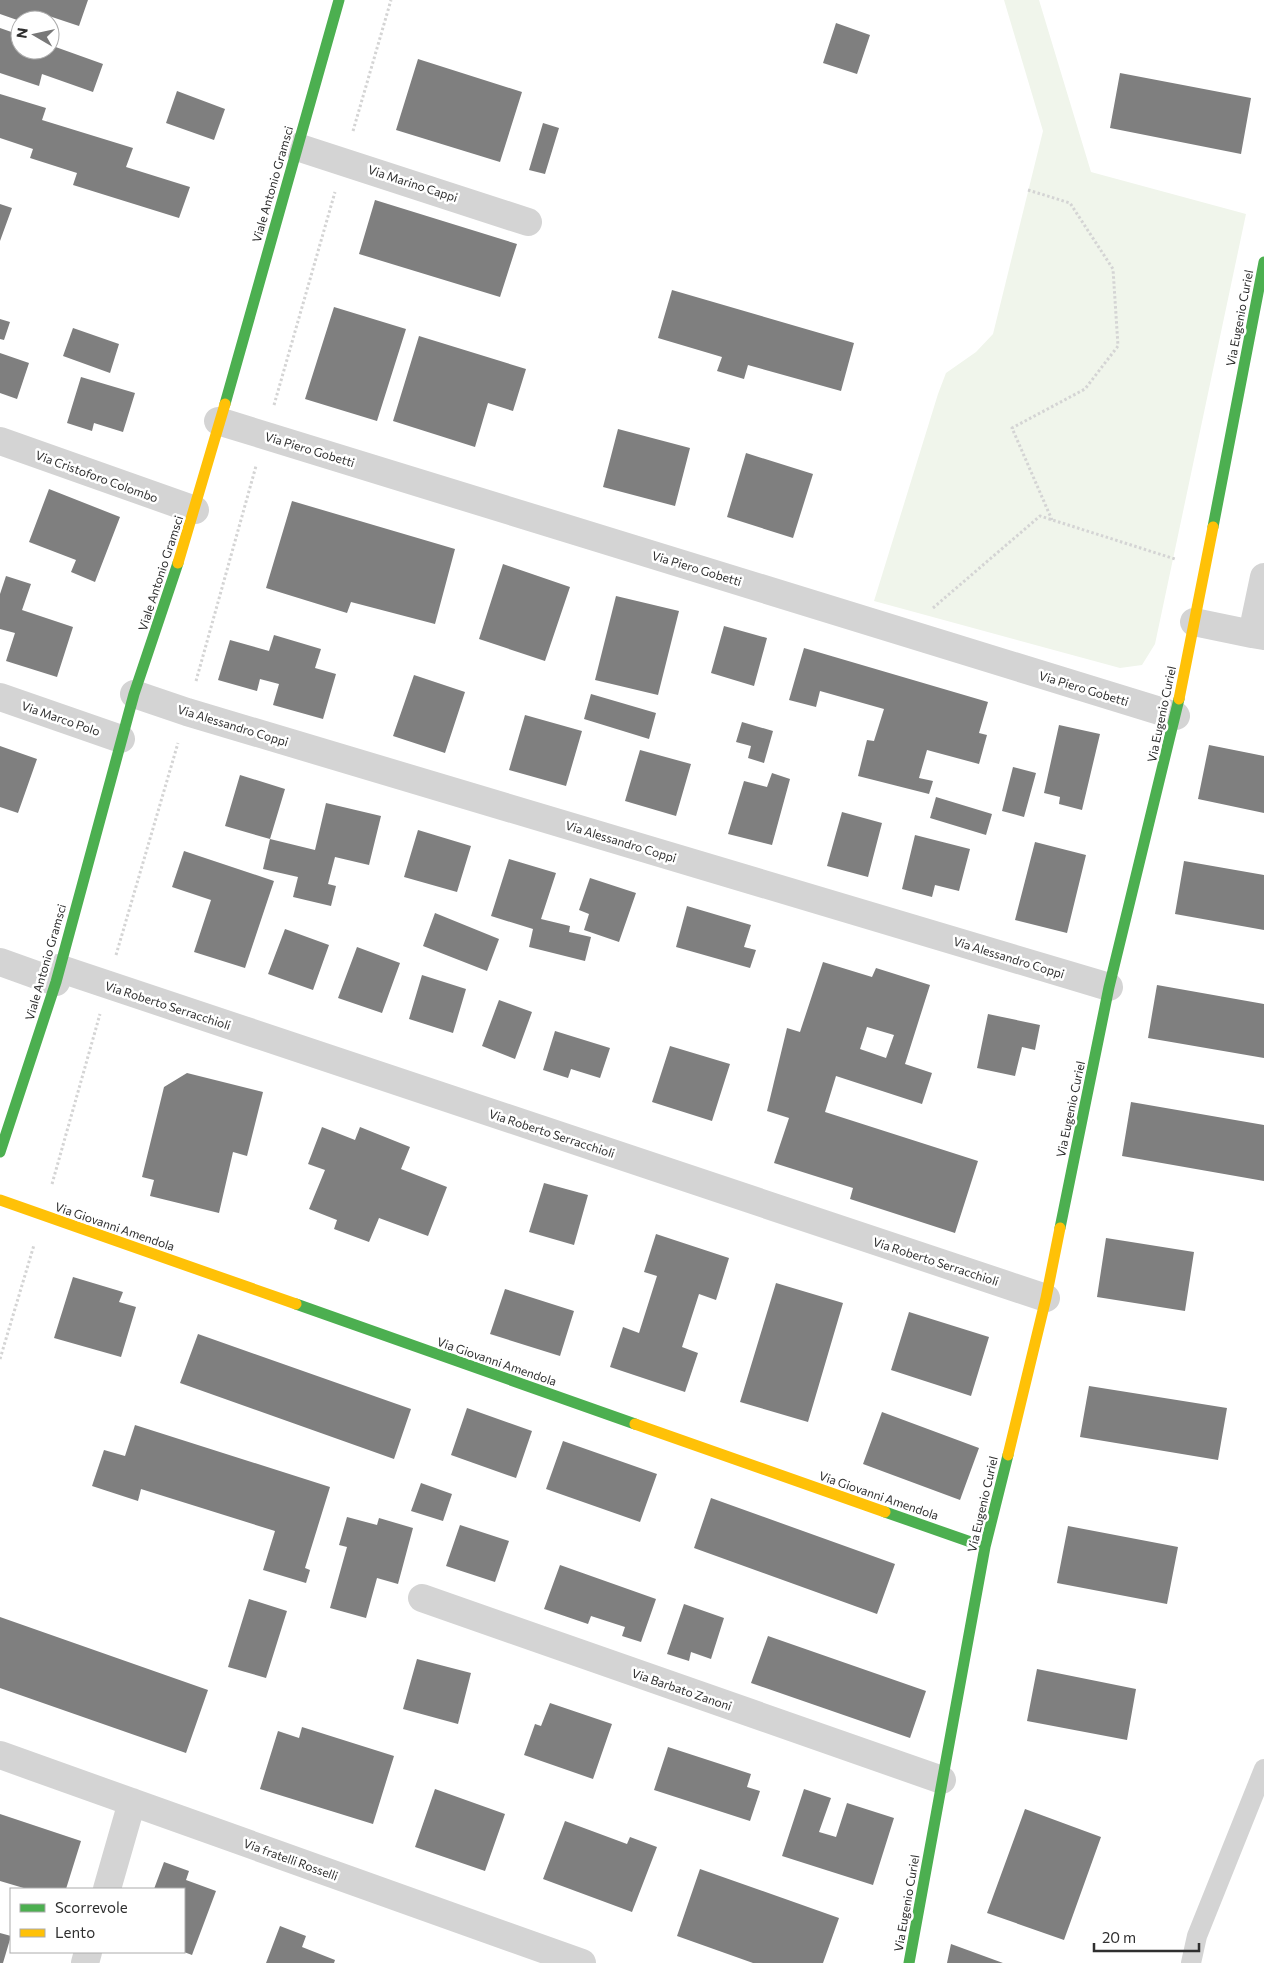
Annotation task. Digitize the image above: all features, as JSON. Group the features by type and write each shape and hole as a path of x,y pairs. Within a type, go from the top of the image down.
{"street":[{"name":"Viale Antonio Gramsci","path":"0,1152 57,975 134,694 195,510 218,421 339,0"},
{"name":"Via Marino Cappi","path":"297,146 528,222"},
{"name":"Via Eugenio Curiel","path":"910,1963 986,1547 1046,1298 1110,987 1176,716 1264,262"},
{"name":"Via Piero Gobetti","path":"218,421 1176,716"},
{"name":"Via Cristoforo Colombo","path":"0,441 195,510"},
{"path":"1194,622 1258,635 1264,577"},
{"name":"Via Alessandro Coppi","path":"134,694 187,712 1110,987"},
{"name":"Via Marco Polo","path":"0,697 122,739"},
{"name":"Via Roberto Serracchioli","path":"0,962 57,975 1046,1298"},
{"name":"Via Giovanni Amendola","path":"0,1200 986,1547"},
{"name":"Via Barbato Zanoni","path":"422,1598 942,1780"},
{"name":"Via fratelli Rosselli","path":"0,1755 582,1963"},
{"path":"107,1888 132,1802"}],"lane":[{"path":"1191,1963 1197,1936 1264,1769"}],"path":[{"path":"1028,190 1070,202 1113,269 1118,346 1086,389 1012,428 1052,520"},
{"path":"905,632 1040,516 1204,568"}],"shaded area":[{"path":"1004,0 1039,0 1091,172 1246,214 1155,644 1142,665 1120,668 874,601 946,373 976,352 993,334 1043,131"}],"building":[{"path":"0,0 88,0 79,26 60,20 60,10 10,10 10,18 0,14"},
{"path":"836,23 870,35 857,74 823,63"},
{"path":"0,28 10,32 10,60 60,60 60,49 103,64 93,92 42,74 39,86 0,73"},
{"path":"418,59 522,92 500,162 396,130"},
{"path":"1120,73 1251,98 1241,154 1110,128"},
{"path":"177,91 225,109 214,140 166,123"},
{"path":"0,94 46,108 42,120 133,148 126,167 190,187 179,218 73,185 77,173 30,158 33,149 0,138"},
{"path":"543,123 559,128 545,174 529,170"},
{"path":"375,200 517,244 500,297 359,254"},
{"path":"0,204 12,208 0,241"},
{"path":"672,290 854,343 841,391 748,365 744,379 717,371 722,357 658,338"},
{"path":"334,307 406,329 377,421 305,399"},
{"path":"0,319 10,322 4,340 0,339"},
{"path":"73,328 119,344 110,373 63,356"},
{"path":"419,336 526,369 513,411 488,403 475,447 393,421"},
{"path":"0,353 29,363 17,399 0,393"},
{"path":"81,377 135,393 123,432 94,423 92,431 67,423"},
{"path":"618,429 690,448 675,506 603,487"},
{"path":"746,453 813,474 793,538 727,517"},
{"path":"49,489 120,517 95,582 71,572 76,560 29,542"},
{"path":"292,501 455,549 435,624 351,602 347,613 266,588"},
{"path":"503,564 570,587 545,661 479,639"},
{"path":"6,576 31,584 22,610 73,627 57,677 6,661 15,633 0,629 0,594"},
{"path":"616,596 679,611 658,695 595,680"},
{"path":"724,626 767,638 754,686 711,673"},
{"path":"274,635 321,649 315,668 336,674 323,719 273,705 279,684 260,679 257,691 218,680 230,640 269,651"},
{"path":"804,648 988,702 979,733 987,735 979,764 927,750 919,778 933,781 929,794 858,776 867,740 874,741 884,709 820,691 816,707 789,700"},
{"path":"414,675 465,692 445,753 393,736"},
{"path":"591,694 656,713 649,739 584,719"},
{"path":"525,715 582,731 566,786 509,770"},
{"path":"742,722 773,731 764,763 748,758 751,746 736,742"},
{"path":"1059,725 1100,734 1082,810 1059,804 1060,797 1044,793"},
{"path":"1209,745 1264,756 1264,813 1198,799"},
{"path":"0,746 37,759 18,813 0,807"},
{"path":"640,750 691,764 676,816 625,801"},
{"path":"1013,767 1036,773 1024,817 1002,811"},
{"path":"772,773 790,779 772,845 728,834 744,781 767,787"},
{"path":"240,775 285,789 270,839 225,826"},
{"path":"936,797 992,814 986,835 930,818"},
{"path":"326,803 381,816 369,865 335,857 328,884 336,886 331,906 293,897 298,877 263,869 270,839 315,850"},
{"path":"842,812 882,823 868,877 827,866"},
{"path":"418,830 471,846 457,892 404,877"},
{"path":"915,835 970,849 959,891 935,885 932,897 902,889"},
{"path":"1035,842 1086,855 1067,933 1015,920"},
{"path":"184,851 274,881 245,968 194,952 211,900 172,887"},
{"path":"509,859 556,873 541,919 570,926 569,932 591,937 585,961 529,947 533,929 491,916"},
{"path":"1184,861 1264,875 1264,930 1175,914"},
{"path":"590,878 636,893 619,942 584,930 589,914 579,910"},
{"path":"687,906 751,925 744,947 756,950 750,968 676,947"},
{"path":"435,913 499,939 487,971 423,946"},
{"path":"285,929 329,945 313,990 268,974"},
{"path":"357,947 400,963 382,1013 338,998"},
{"path":"823,962 872,977 876,968 930,985 905,1064 932,1073 922,1104 836,1076 825,1112 978,1161 955,1233 850,1199 853,1188 774,1163 789,1118 767,1111 787,1028 800,1032","holes":["867,1027 894,1035 886,1058 860,1049"]},
{"path":"422,975 466,989 453,1033 409,1019"},
{"path":"1157,985 1264,1004 1264,1058 1148,1038"},
{"path":"499,1000 532,1012 515,1059 482,1046"},
{"path":"988,1014 1040,1025 1035,1050 1022,1047 1015,1076 977,1068"},
{"path":"555,1031 610,1048 600,1078 571,1069 568,1078 543,1070"},
{"path":"670,1046 730,1064 712,1121 652,1102"},
{"path":"187,1073 263,1092 247,1156 233,1152 219,1213 150,1196 154,1180 142,1177 164,1087"},
{"path":"1131,1102 1264,1125 1264,1181 1122,1156"},
{"path":"322,1127 355,1140 360,1127 410,1147 401,1169 447,1187 428,1236 379,1218 369,1242 334,1229 337,1220 309,1209 325,1170 308,1164"},
{"path":"544,1183 588,1195 574,1245 529,1232"},
{"path":"656,1234 729,1258 716,1300 699,1294 682,1347 698,1353 685,1392 610,1367 623,1327 639,1333 657,1276 644,1272"},
{"path":"1106,1238 1194,1252 1185,1311 1097,1297"},
{"path":"73,1277 123,1292 119,1302 136,1307 121,1357 54,1338"},
{"path":"776,1283 843,1303 808,1422 740,1402"},
{"path":"505,1289 574,1311 560,1356 490,1334"},
{"path":"909,1312 989,1337 971,1396 891,1370"},
{"path":"198,1334 411,1409 394,1459 180,1383"},
{"path":"1089,1386 1227,1408 1218,1460 1080,1437"},
{"path":"467,1408 532,1431 516,1478 451,1455"},
{"path":"882,1412 979,1448 960,1500 863,1464"},
{"path":"135,1425 330,1487 305,1568 310,1570 306,1583 263,1570 275,1531 141,1489 138,1501 92,1486 104,1450 125,1456"},
{"path":"563,1441 657,1474 640,1522 546,1489"},
{"path":"421,1483 452,1494 443,1521 411,1511"},
{"path":"711,1498 895,1564 877,1614 694,1548"},
{"path":"347,1517 377,1525 379,1518 413,1528 398,1584 377,1578 366,1618 330,1608 347,1547 339,1545"},
{"path":"460,1525 509,1541 495,1582 446,1566"},
{"path":"1068,1526 1178,1547 1167,1604 1057,1583"},
{"path":"560,1565 656,1599 641,1642 622,1636 625,1627 591,1616 588,1624 544,1609"},
{"path":"249,1599 287,1611 266,1678 228,1667"},
{"path":"684,1604 724,1618 711,1659 691,1652 689,1661 667,1654"},
{"path":"0,1617 208,1690 186,1753 0,1688"},
{"path":"768,1636 926,1691 910,1738 751,1683"},
{"path":"417,1659 471,1673 458,1724 403,1709"},
{"path":"1037,1669 1136,1689 1127,1740 1027,1721"},
{"path":"550,1703 612,1724 593,1779 524,1755 535,1724 541,1726"},
{"path":"302,1727 394,1756 373,1824 260,1789 278,1731 299,1738"},
{"path":"668,1747 751,1774 747,1787 760,1791 750,1821 654,1790"},
{"path":"435,1789 505,1814 485,1871 415,1847"},
{"path":"804,1789 831,1798 819,1832 836,1837 847,1803 894,1818 873,1885 782,1856"},
{"path":"1025,1809 1101,1837 1064,1940 987,1913"},
{"path":"0,1814 81,1841 66,1888 24,1888 0,1881"},
{"path":"565,1821 627,1844 630,1837 657,1847 632,1912 543,1879"},
{"path":"164,1862 189,1871 186,1880 216,1891 192,1955 185,1952 185,1888 154,1888"},
{"path":"700,1869 839,1918 823,1963 753,1963 677,1936"},
{"path":"280,1926 306,1936 302,1947 335,1960 334,1963 266,1963"},
{"path":"0,1933 10,1936 10,1939 3,1963 0,1963"},
{"path":"951,1944 1003,1963 947,1963"}],"traffic: fast":[{"path":"225,404 339,0"},
{"path":"1213,527 1264,262"},
{"path":"0,1152 56,982 134,694 178,563"},
{"path":"1060,1228 1109,987 1179,699"},
{"path":"296,1304 635,1424"},
{"path":"909,1963 985,1547 1008,1455"},
{"path":"885,1512 985,1547"}],"traffic: slow":[{"path":"178,563 225,404"},
{"path":"1179,699 1213,527"},
{"path":"0,1200 296,1304"},
{"path":"1008,1455 1046,1298 1060,1228"},
{"path":"635,1424 885,1512"}]}
